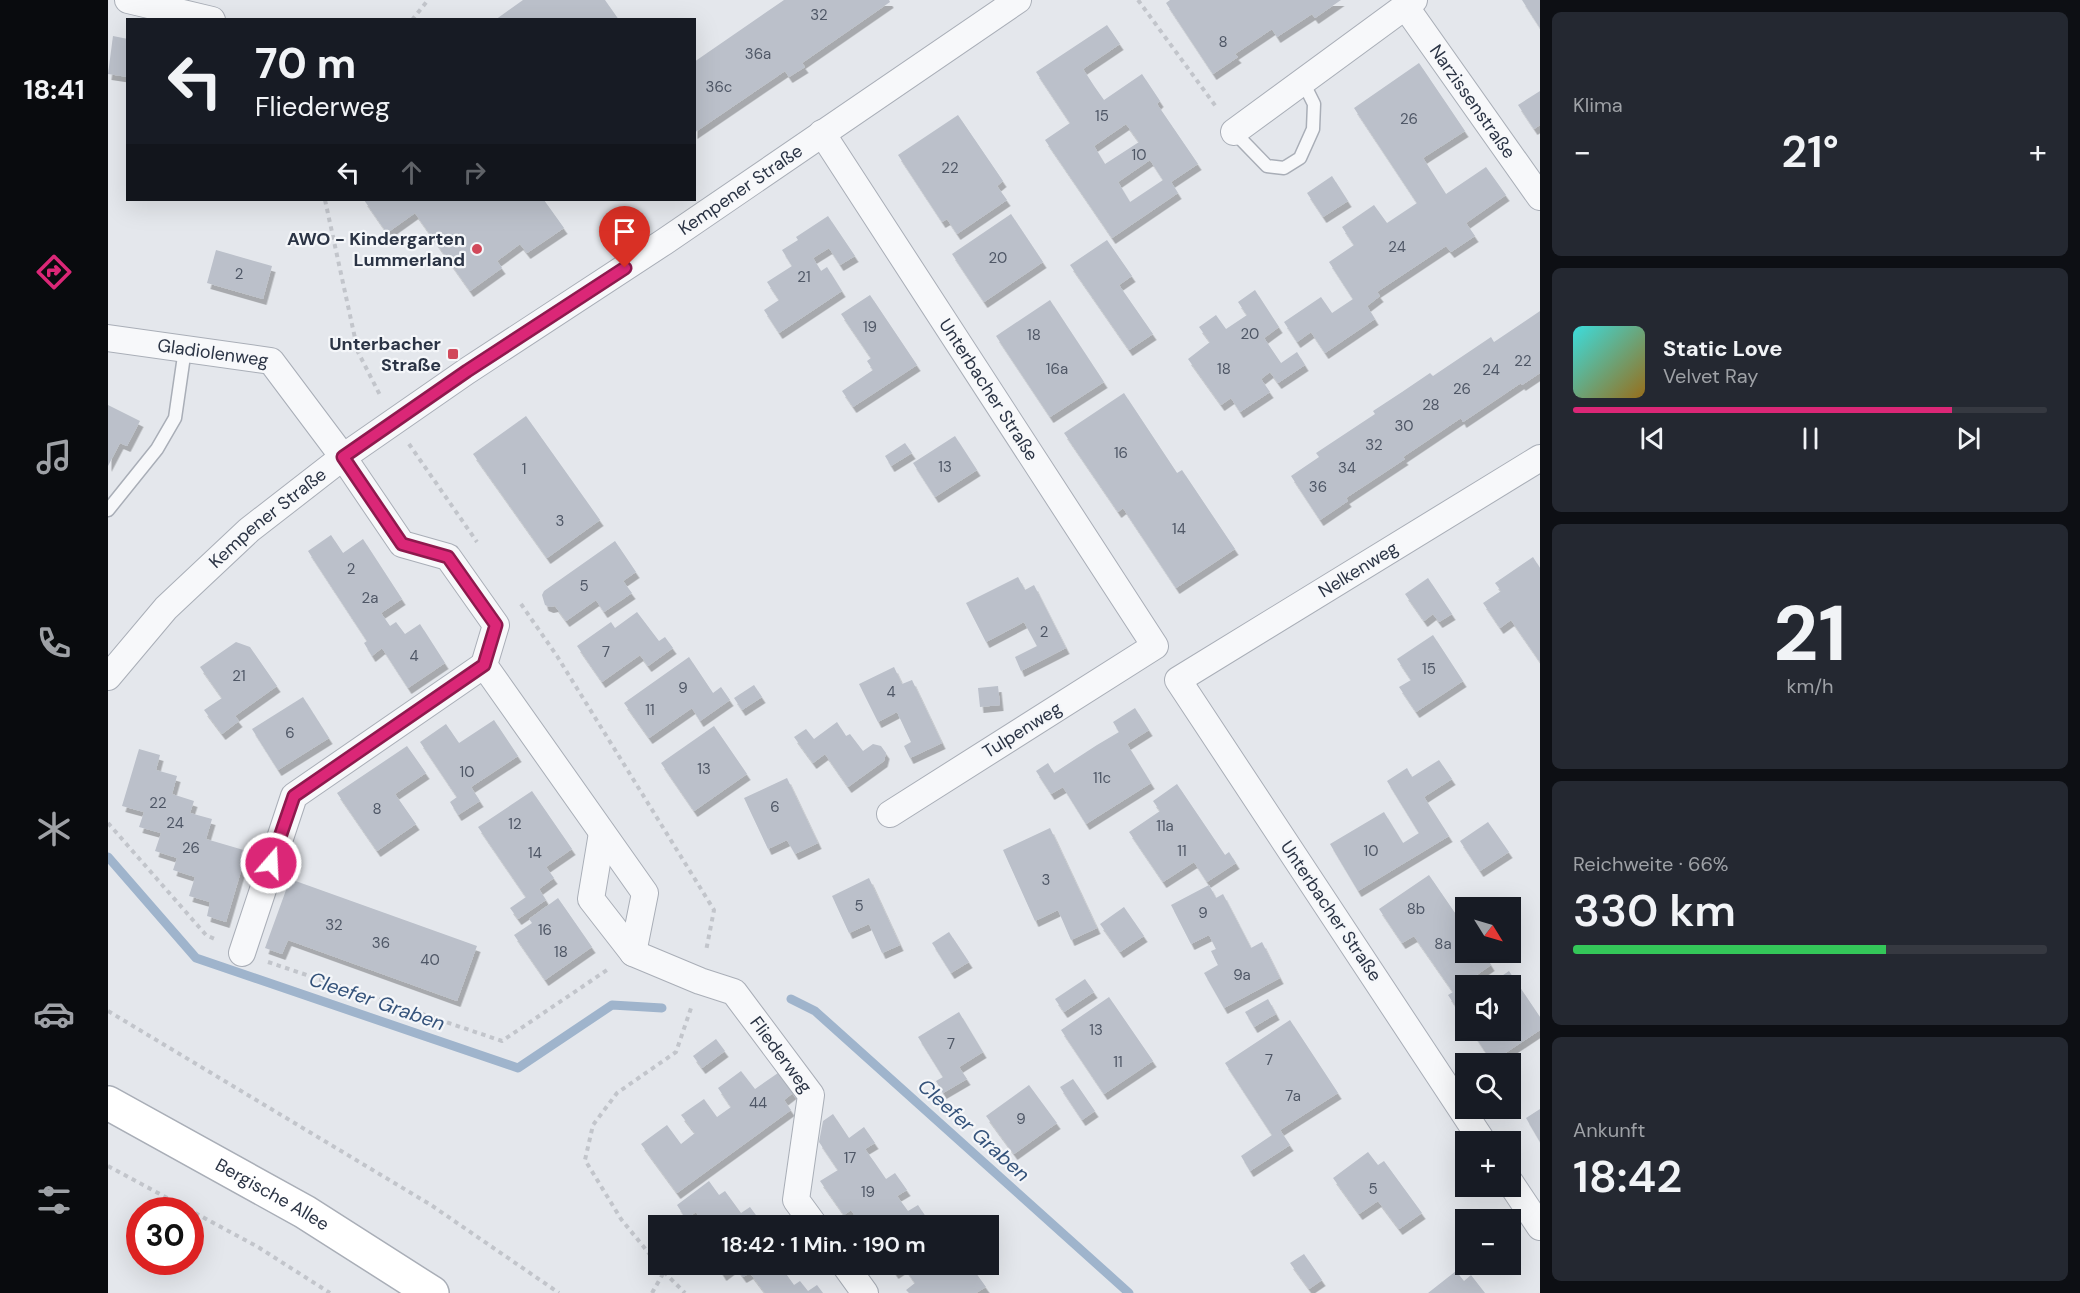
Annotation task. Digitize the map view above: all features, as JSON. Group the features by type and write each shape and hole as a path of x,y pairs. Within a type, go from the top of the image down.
{"main road":[{"name":"Bergische Allee","path":"108,1103 305,1212 432,1293"}],"street":[{"path":"128,0 204,18"},
{"name":"Kempener Straße","path":"108,677 166,608 249,530 343,457 467,371 664,242 1018,0"},
{"name":"Narzissenstraße","path":"1234,132 1410,3 1540,197"},
{"name":"Unterbacher Straße","path":"822,133 1155,646"},
{"name":"Gladiolenweg","path":"108,338 271,360 343,457"},
{"path":"242,952 294,796 484,665 496,625 448,557 402,544 343,457"},
{"name":"Nelkenweg","path":"1178,680 1540,459"},
{"name":"Tulpenweg","path":"890,814 1155,646"},
{"path":"484,665 645,892 633,953"},
{"name":"Unterbacher Straße","path":"1178,680 1476,1131"},
{"name":"Fliederweg","path":"602,833 591,899 633,953 700,981 734,992 811,1095 796,1200 806,1215"},
{"path":"1520,1197 1540,1227"},
{"path":"852,1275 865,1293"}],"lane":[{"path":"1234,132 1267,166 1284,168 1300,158 1313,129 1314,112 1314,104 1303,82"},
{"path":"108,510 157,449 175,418 185,349"}],"path":[{"path":"414,18 428,0"},
{"path":"1138,0 1234,132"},
{"path":"108,823 206,935 242,952 502,1041 633,953"},
{"path":"108,1011 431,1205 559,1293"},
{"path":"108,1166 258,1247 330,1293"},
{"path":"667,1275 685,1293"}],"building":[{"path":"523,0 605,0 618,18 498,18"},
{"path":"784,0 889,0 890,2 802,63 805,67 789,77 785,71 696,132 696,61"},
{"path":"1170,0 1341,0 1315,18 1312,14 1277,37 1272,29 1235,54 1238,57 1213,74 1166,3"},
{"path":"1522,0 1540,0 1540,28"},
{"path":"1107,25 1120,44 1083,69 1104,100 1142,74 1160,101 1157,104 1198,164 1171,182 1178,193 1112,238 1045,140 1070,123 1036,72","holes":["1126,124 1139,142 1105,164 1094,146","1150,160 1163,180 1130,202 1118,182"]},
{"path":"113,36 126,39 126,77 108,74"},
{"path":"1419,63 1465,131 1423,158 1446,194 1486,167 1506,195 1466,223 1475,236 1451,252 1446,246 1377,292 1380,296 1367,306 1375,319 1325,353 1311,332 1297,342 1284,322 1321,297 1332,313 1353,299 1329,262 1354,245 1342,227 1374,205 1387,223 1417,203 1354,108"},
{"path":"1540,91 1540,125 1534,129 1518,105"},
{"path":"958,115 1003,181 997,186 1007,200 957,234 947,219 942,222 898,155"},
{"path":"1332,176 1348,201 1323,217 1307,193"},
{"name":"AWO - Kindergarten Lummerland","path":"365,201 545,201 564,228 527,253 520,244 497,261 502,268 470,291 415,213 387,233"},
{"path":"1011,214 1043,262 984,302 952,254"},
{"path":"828,216 855,256 840,265 829,248 813,258 821,271 827,267 842,291 779,333 764,310 779,300 767,282 792,266 782,250 798,240 796,237"},
{"path":"1107,240 1132,276 1119,285 1153,334 1129,350 1070,265"},
{"path":"216,250 272,266 263,299 207,283"},
{"path":"1255,290 1279,327 1264,338 1281,363 1297,352 1305,365 1278,383 1270,372 1261,379 1270,392 1240,412 1231,398 1221,405 1188,359 1210,342 1199,327 1216,315 1226,329 1247,315 1238,302"},
{"path":"870,295 917,365 853,407 842,391 873,370 867,361 871,358 841,314"},
{"path":"1050,300 1104,382 1050,417 996,336"},
{"path":"1540,311 1540,373 1463,422 1461,418 1346,498 1348,501 1320,520 1291,476 1319,457 1316,453 1375,414 1373,411 1430,373 1433,376 1491,337 1494,342"},
{"path":"1124,393 1177,473 1182,470 1235,549 1176,588 1123,508 1118,512 1064,433"},
{"path":"108,405 140,421 127,446 120,443 108,466"},
{"path":"526,416 600,520 547,558 473,454"},
{"path":"955,436 977,470 935,497 913,463"},
{"path":"905,443 912,453 891,466 885,456"},
{"path":"331,535 343,553 363,539 402,599 381,613 390,626 396,622 405,634 420,624 445,663 408,688 382,648 372,656 364,643 367,641 308,551"},
{"path":"615,541 636,572 623,581 632,593 604,612 596,600 566,621 555,606 545,605 542,595 544,591"},
{"path":"1533,557 1540,568 1540,662 1511,620 1500,628 1483,603 1501,591 1495,583"},
{"path":"1018,577 1025,590 1034,585 1066,648 1021,671 1015,657 1037,646 1024,622 986,642 966,603"},
{"path":"1428,578 1452,614 1439,622 1433,614 1424,621 1405,594"},
{"path":"637,612 659,641 665,637 673,648 648,666 640,655 602,682 577,646 611,622 615,628"},
{"path":"1433,635 1463,681 1416,712 1399,687 1411,680 1397,659"},
{"path":"236,642 250,647 277,686 235,716 239,721 222,734 204,710 222,698 200,667"},
{"path":"689,657 713,693 721,687 730,700 700,721 692,708 649,738 624,703"},
{"path":"894,667 902,684 912,680 942,743 910,758 904,746 911,742 897,712 878,722 859,684"},
{"path":"754,685 762,697 742,710 734,698"},
{"path":"998,686 1000,705 980,707 978,688"},
{"path":"303,697 329,738 278,770 252,729"},
{"path":"1135,708 1149,730 1127,744 1151,783 1086,824 1063,787 1051,794 1036,771 1048,763 1054,773 1119,732 1113,722"},
{"path":"494,720 518,756 471,787 480,801 458,815 450,802 457,797 420,742 446,724 459,743"},
{"path":"837,722 846,736 850,734 863,751 873,744 881,746 886,753 884,761 848,787 825,754 813,763 794,737 806,729 814,739"},
{"path":"714,726 747,774 694,811 661,763"},
{"path":"407,746 426,773 395,794 416,824 377,851 337,793"},
{"path":"139,749 160,755 156,770 177,776 172,794 194,801 190,813 212,819 206,839 247,851 226,922 207,916 210,902 189,896 195,877 173,870 177,858 155,851 161,833 139,827 144,812 122,806"},
{"path":"1439,760 1452,779 1424,797 1449,836 1358,891 1330,844 1384,812 1403,843 1419,833 1387,781 1407,768 1412,777"},
{"path":"787,778 818,843 795,854 787,840 768,849 744,798"},
{"path":"1177,784 1225,855 1229,852 1236,863 1207,882 1194,862 1163,882 1129,832 1160,811 1153,801"},
{"path":"532,791 572,849 546,867 554,878 539,889 546,900 518,919 510,908 526,897 478,827"},
{"path":"1488,822 1509,852 1480,871 1460,841"},
{"path":"1050,828 1097,928 1071,940 1058,910 1035,921 1003,850"},
{"path":"1429,875 1455,913 1455,963 1490,963 1491,965 1477,975 1455,975 1455,1006 1448,995 1453,992 1414,936 1402,943 1379,909"},
{"path":"869,878 900,945 882,953 869,924 849,933 832,896"},
{"path":"290,879 477,946 457,1001 288,940 282,954 265,948"},
{"path":"1209,885 1216,898 1223,894 1251,948 1262,942 1280,978 1224,1008 1204,973 1218,965 1211,951 1216,949 1209,935 1191,944 1171,905"},
{"path":"558,898 592,947 545,980 514,935 532,923 529,919"},
{"path":"1124,907 1144,936 1120,952 1100,924"},
{"path":"949,932 969,962 951,973 932,943"},
{"path":"1085,979 1094,992 1064,1012 1055,999"},
{"path":"1521,989 1540,1017 1540,1030 1506,1053 1486,1053 1478,1041 1521,1041"},
{"path":"1109,997 1153,1061 1104,1094 1061,1030"},
{"path":"1268,999 1276,1014 1254,1027 1245,1012"},
{"path":"959,1012 983,1052 959,1067 967,1079 943,1093 936,1081 943,1077 918,1037"},
{"path":"1290,1020 1338,1093 1280,1130 1290,1145 1250,1171 1241,1156 1272,1135 1225,1063"},
{"path":"716,1039 725,1051 702,1068 693,1056"},
{"path":"741,1071 755,1089 778,1073 793,1093 784,1100 791,1110 677,1193 641,1144 667,1125 681,1144 695,1133 681,1115 704,1099 717,1117 731,1107 718,1088"},
{"path":"1073,1079 1095,1111 1082,1120 1060,1087"},
{"path":"1029,1085 1057,1123 1014,1154 986,1116"},
{"path":"1540,1109 1540,1142 1526,1118"},
{"path":"833,1114 849,1138 864,1127 875,1143 865,1149 886,1179 895,1173 907,1190 897,1196 908,1211 918,1205 925,1215 854,1215 851,1210 844,1215 820,1181 838,1170 819,1142 823,1121"},
{"path":"1368,1152 1378,1165 1384,1161 1422,1213 1399,1229 1378,1201 1359,1214 1333,1178"},
{"path":"709,1181 719,1195 725,1191 741,1213 750,1207 756,1215 698,1215 696,1212 692,1215 683,1215 677,1205"},
{"path":"1304,1254 1322,1280 1309,1289 1290,1263"},
{"path":"1455,1272 1455,1275 1459,1275 1464,1281 1471,1275 1485,1293 1428,1293"},
{"path":"752,1275 787,1275 794,1285 800,1281 808,1291 817,1285 823,1293 765,1293"},
{"path":"910,1275 977,1275 986,1287 976,1293 909,1293 906,1290 915,1283"}],"waterway":[{"name":"Cleefer Graben","path":"108,857 196,958 518,1068 612,1005 662,1008"},
{"name":"Cleefer Graben","path":"791,999 815,1011 1129,1293"}],"place":[{"name":"AWO - Kindergarten Lummerland","path":"477,249"},
{"name":"Unterbacher Straße","path":"453,354"}],"route":[{"path":"271,863 294,796 484,665 496,625 448,557 402,544 343,457 467,371 625,268"}]}
